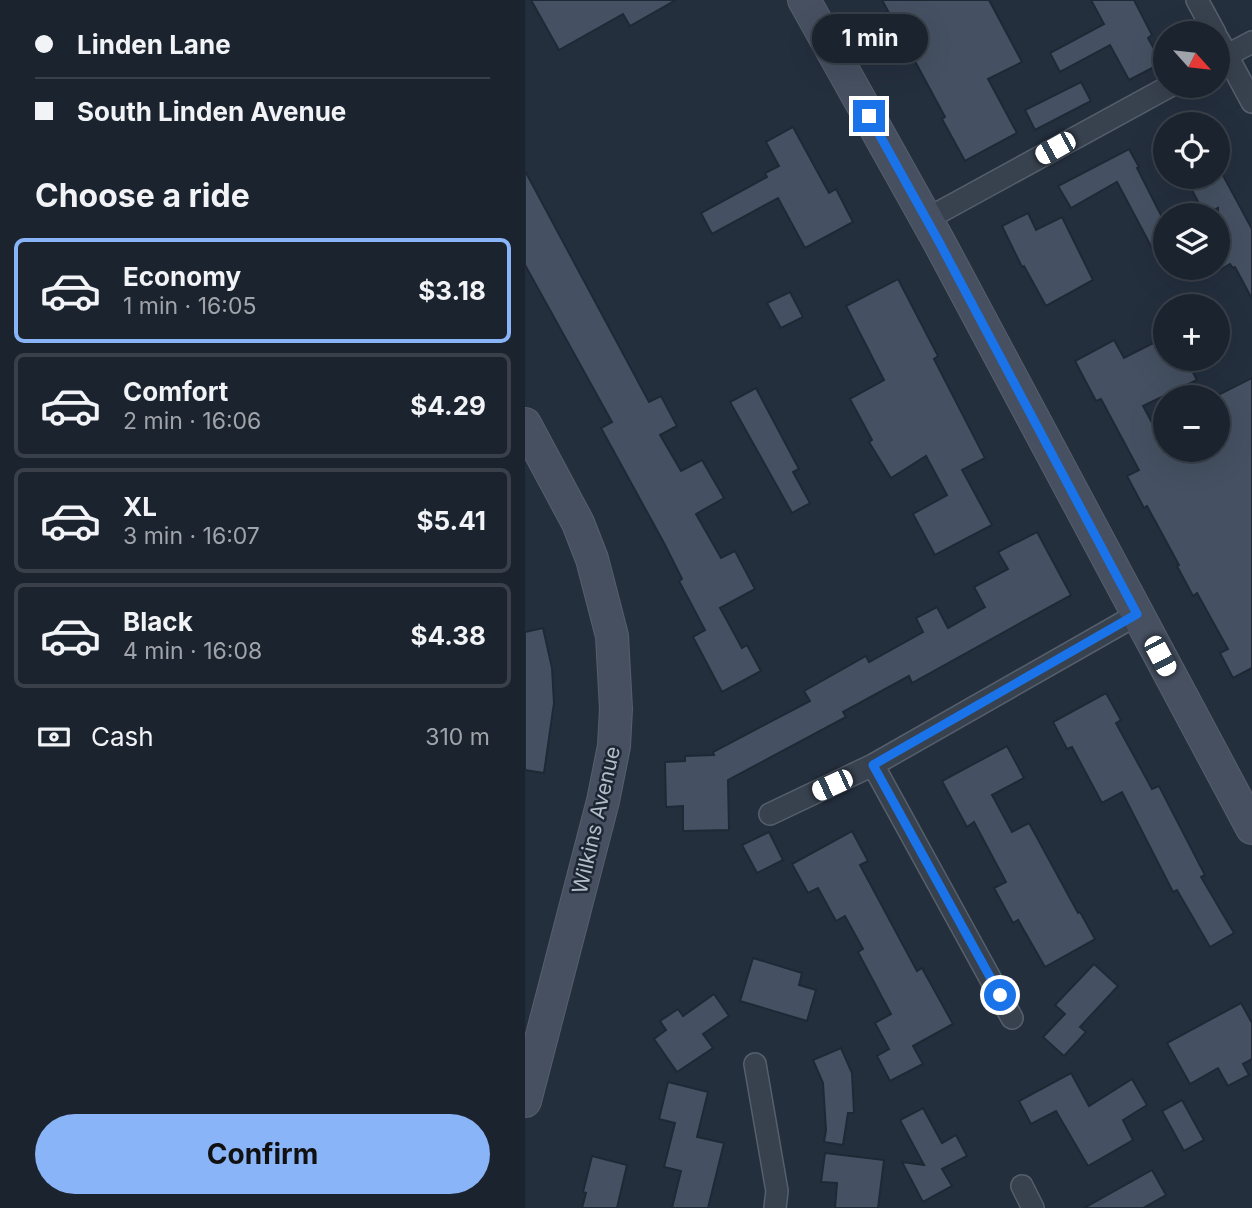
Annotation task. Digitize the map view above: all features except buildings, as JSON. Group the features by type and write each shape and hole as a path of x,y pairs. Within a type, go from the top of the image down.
{"street":[{"path":"804,0 927,219 1252,828"},
{"path":"1197,0 1208,21"},
{"path":"1230,48 1252,42"},
{"path":"1230,66 1252,102"},
{"path":"927,219 1153,95"},
{"name":"Wilkins Avenue","path":"525,424 593,559 612,636 616,709 614,746 603,801 526,1094"},
{"path":"770,814 873,765 1137,614"},
{"path":"873,765 1012,1018"},
{"path":"755,1064 777,1191 775,1208"},
{"path":"1022,1186 1033,1208"}],"route":[{"path":"869,116 1137,614 873,765 1000,995"}]}
